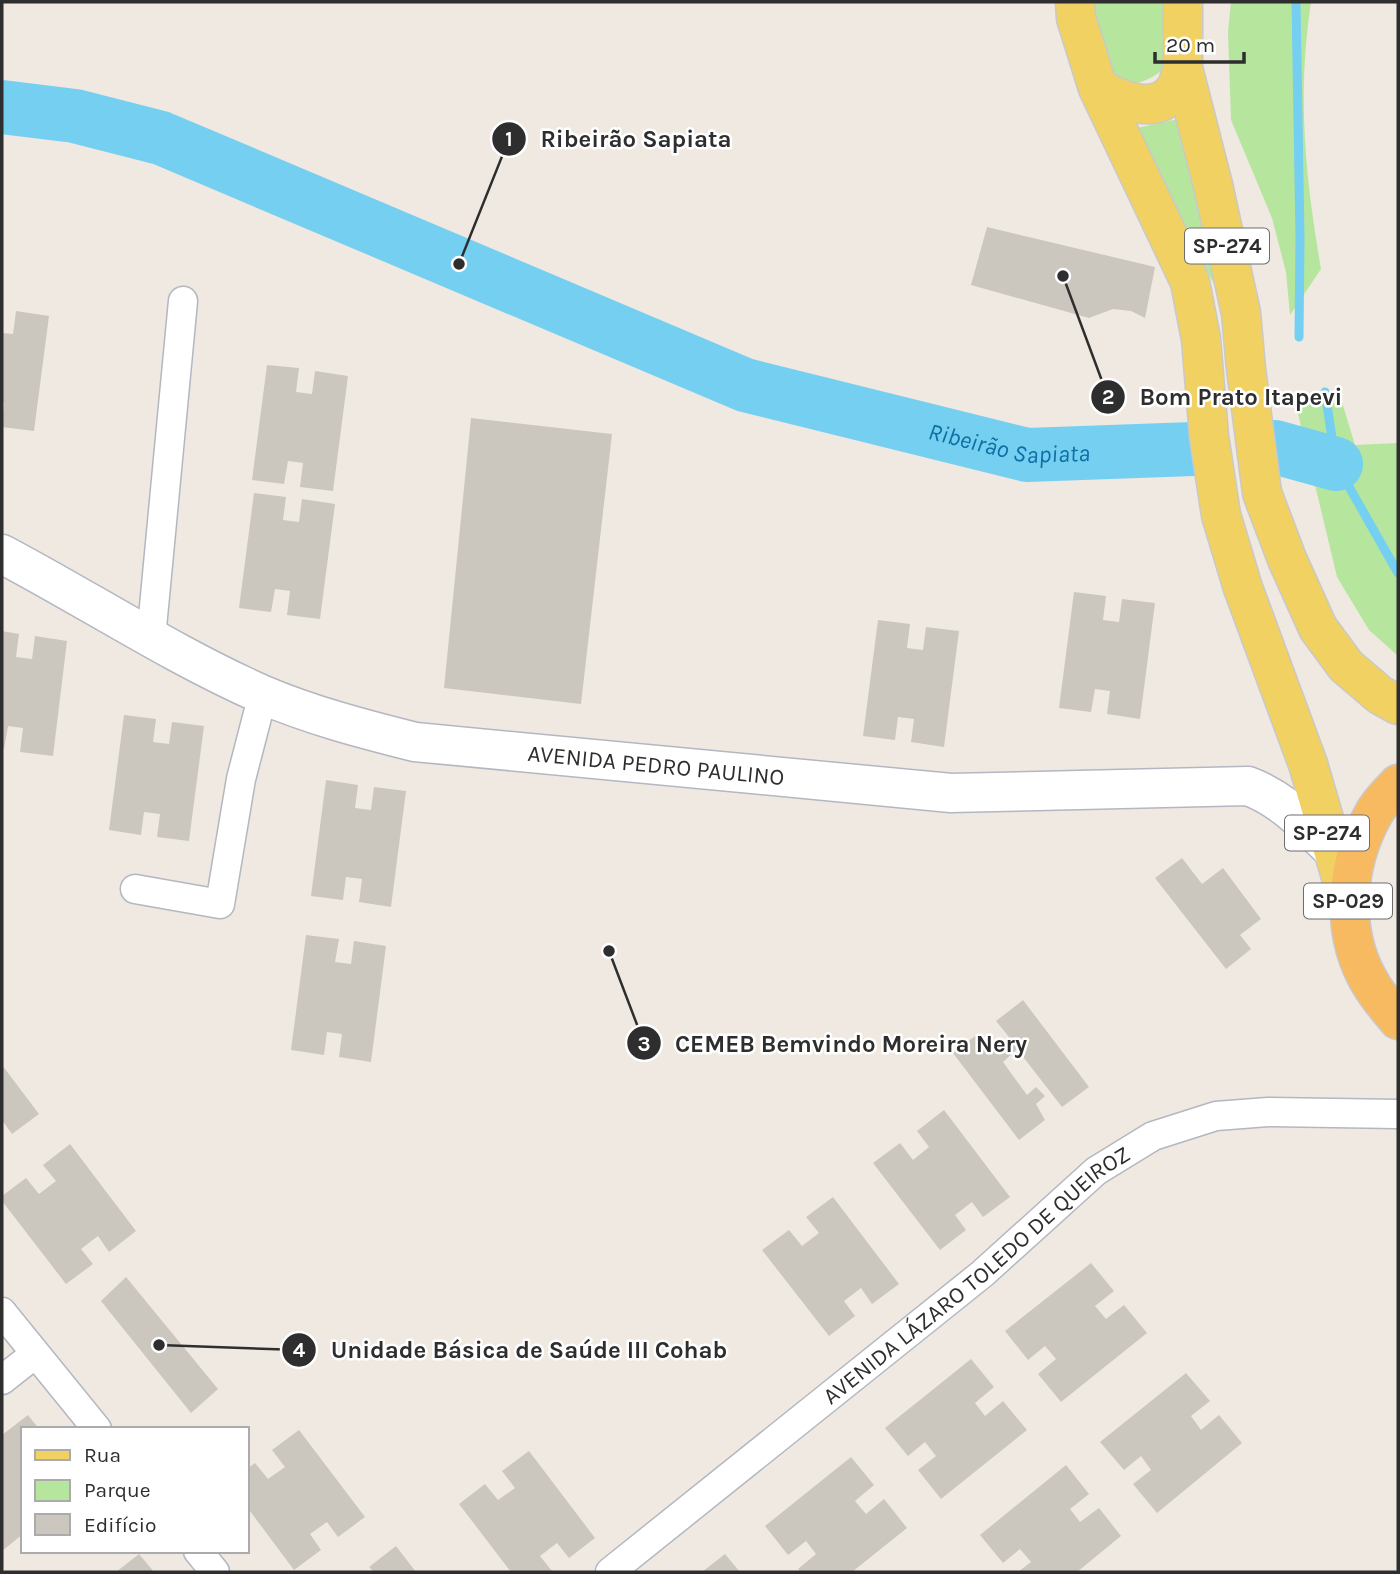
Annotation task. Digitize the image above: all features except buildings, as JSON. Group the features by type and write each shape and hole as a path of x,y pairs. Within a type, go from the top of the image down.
{"highway":[{"name":"SP-029","path":"1398,784 1375,811 1355,854 1348,901 1354,944 1371,985 1398,1020"}],"main road":[{"name":"SP-274","path":"1075,2 1076,18 1098,88 1191,282 1201,339 1209,436 1221,515 1242,588 1308,764 1348,901"},
{"name":"SP-274","path":"1183,2 1183,68 1213,185 1241,313 1262,493 1287,559 1318,628 1346,666 1380,695 1398,705"},
{"path":"1098,88 1118,99 1137,104 1159,102 1175,90 1183,68"},
{"name":"AVENIDA PEDRO PAULINO","path":"2,554 72,591 151,638 263,694 368,730 415,742 951,793 1248,786 1269,794 1289,808 1331,848"}],"street":[{"path":"151,638 183,301"},
{"path":"135,889 220,904 241,779 263,694"},
{"name":"AVENIDA LÁZARO TOLEDO DE QUEIROZ","path":"610,1572 982,1274 1096,1171 1153,1136 1216,1116 1268,1112 1398,1114"},
{"path":"2,1312 95,1427"},
{"path":"2,1380 35,1354"},
{"path":"200,1553 215,1572"}],"green space":[{"path":"1094,2 1165,2 1168,56 1158,73 1126,86 1107,74 1096,48"},
{"path":"1231,2 1311,2 1304,70 1305,135 1321,269 1290,315 1286,272 1272,218 1231,120 1228,32"},
{"path":"1183,118 1223,301 1132,129"},
{"path":"1341,399 1355,445 1398,443 1398,656 1369,630 1337,577 1295,401"}],"waterway":[{"path":"1296,2 1299,337"},
{"name":"Ribeirão Sapiata","path":"2,107 75,116 161,138 745,385 1027,455 1193,449"},
{"path":"1325,392 1336,464 1398,573"},
{"name":"Ribeirão Sapiata","path":"1275,447 1336,464"}],"place":[{"name":"Ribeirão Sapiata","path":"459,264"},
{"name":"Bom Prato Itapevi","path":"1063,276"},
{"name":"CEMEB Bemvindo Moreira Nery","path":"609,951"},
{"name":"Unidade Básica de Saúde III Cohab","path":"159,1345"}]}
